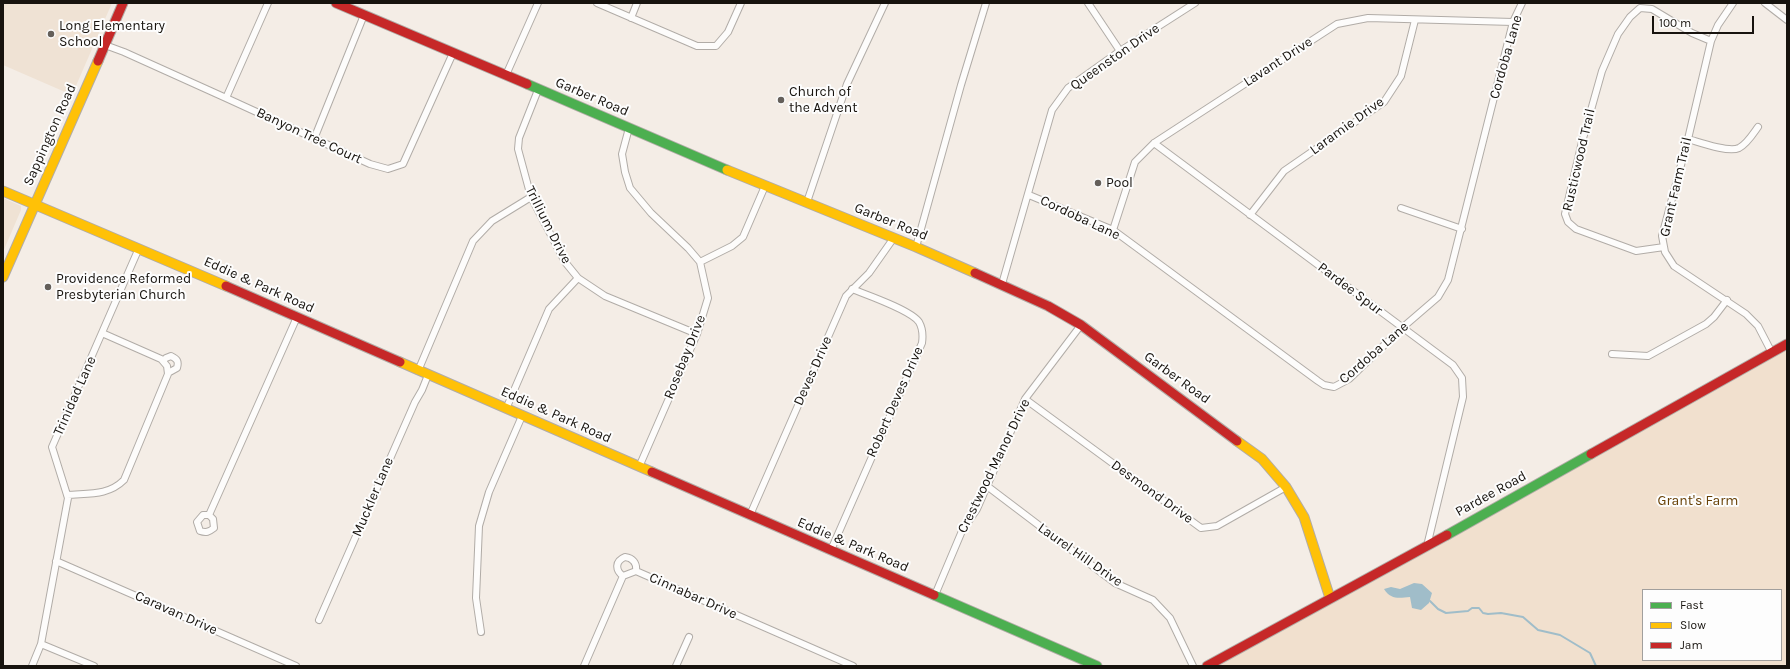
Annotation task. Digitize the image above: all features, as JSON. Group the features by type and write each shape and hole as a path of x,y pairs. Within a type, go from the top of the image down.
{"street":[{"name":"Sappington Road","path":"3,277 123,3"},
{"path":"226,98 268,3"},
{"name":"Garber Road","path":"336,3 765,186 916,247 1002,284 1048,306 1081,325 1262,459 1286,487 1304,517 1330,598"},
{"path":"506,76 538,3"},
{"path":"597,3 697,46 716,46 728,32 741,3"},
{"path":"630,18 637,3"},
{"path":"807,202 847,84 885,3"},
{"path":"916,247 961,85 986,3"},
{"path":"1088,3 1120,51"},
{"name":"Queenston Drive","path":"1002,284 1029,195 1052,110 1068,88 1120,51 1195,3"},
{"name":"Cordoba Lane","path":"1029,195 1113,230 1324,385 1334,387 1349,379 1402,328 1438,297 1448,280 1513,22 1522,3"},
{"name":"Grant Farm Trail","path":"1733,3 1718,25 1711,42 1688,139 1662,236 1664,247 1674,266 1746,314 1758,326 1772,353"},
{"path":"1765,3 1787,20"},
{"name":"Rusticwood Trail","path":"1664,247 1636,251 1576,229 1568,222 1565,214 1582,142 1602,71 1618,34 1630,17 1640,8 1652,9 1692,33 1711,42"},
{"path":"314,139 364,15"},
{"name":"Lavant Drive","path":"1113,230 1135,162 1154,143 1337,24 1368,18 1513,22"},
{"name":"Laramie Drive","path":"1250,215 1284,171 1384,102 1401,76 1415,20"},
{"name":"Banyon Tree Court","path":"104,45 124,52 370,164 388,168 403,164 453,53"},
{"name":"Trillium Drive","path":"538,90 519,138 518,149 531,197 565,262 578,278 605,296 697,334"},
{"path":"1688,139 1722,148 1739,148 1747,142 1758,127"},
{"name":"Rosebay Drive","path":"629,128 622,154 625,172 630,188 651,212 688,248 700,262 708,298 697,334 639,467"},
{"name":"Pardee Spur","path":"1154,143 1453,365 1462,378 1463,397 1427,546"},
{"path":"700,262 732,246 743,237 765,186"},
{"name":"Eddie & Park Road","path":"3,191 139,248 1097,666"},
{"path":"418,371 473,242 492,221 531,197"},
{"path":"1401,208 1462,229"},
{"name":"Deves Drive","path":"750,515 846,296 869,273 893,239"},
{"name":"Trinidad Lane","path":"32,666 41,644 68,498 52,447 139,248"},
{"path":"506,409 549,309 578,278"},
{"name":"Robert Deves Drive","path":"831,550 919,350 923,332 919,322 911,314 852,289"},
{"path":"1612,354 1648,356 1706,324 1714,317 1727,300"},
{"path":"209,515 296,317"},
{"name":"Crestwood Manor Drive","path":"935,595 962,531 976,509 987,486 1025,399 1081,325"},
{"path":"67,495 109,491 116,488 124,480 168,373 167,366 163,361 102,333"},
{"name":"Pardee Road","path":"1207,666 1427,546 1787,344"},
{"path":"163,361 171,356 177,360 177,368 168,373"},
{"name":"Muckler Lane","path":"318,620 428,375"},
{"name":"Desmond Drive","path":"1025,399 1201,528 1217,526 1286,487"},
{"path":"481,632 476,598 479,526 489,492 522,416"},
{"name":"Laurel Hill Drive","path":"987,486 1115,583 1153,600 1170,618 1193,666"},
{"path":"584,666 623,576 618,572 617,565 619,560 625,557 632,560 635,563 636,572"},
{"name":"Caravan Drive","path":"56,561 296,666"},
{"name":"Cinnabar Drive","path":"623,576 636,572 853,666"},
{"path":"676,666 688,637"},
{"path":"41,644 94,666"}],"shaded area":[{"name":"Long Elementary School","path":"3,3 112,3 72,95 3,65"},
{"path":"3,198 21,206 21,210 3,252"}],"green space":[{"name":"Grant's Farm","path":"1787,348 1787,666 1216,666 1715,390"}],"water":[{"path":"1414,583 1422,584 1432,593 1429,603 1421,610 1412,608 1410,597 1392,597 1384,589 1391,587 1400,589"}],"waterway":[{"path":"1430,601 1438,609 1446,613 1468,611 1472,608 1479,608 1483,613 1501,613 1523,617 1538,630 1560,635 1590,653 1596,666"}],"traffic: fast":[{"path":"527,84 727,170"},
{"path":"1447,535 1591,454"},
{"path":"934,595 1097,666"}],"traffic: slow":[{"path":"3,277 98,61"},
{"path":"727,170 916,247 975,273"},
{"path":"3,191 226,286"},
{"path":"400,362 652,472"},
{"path":"1237,441 1262,459 1286,487 1304,517 1330,598"}],"traffic: jam":[{"path":"98,61 123,3"},
{"path":"336,3 527,84"},
{"path":"975,273 1048,306 1081,325 1237,441"},
{"path":"226,286 400,362"},
{"path":"1591,454 1787,344"},
{"path":"652,472 934,595"},
{"path":"1207,666 1447,535"}],"place":[{"name":"Long Elementary School","path":"51,34"},
{"name":"Church of the Advent","path":"781,100"},
{"name":"Pool","path":"1098,183"},
{"name":"Providence Reformed Presbyterian Church","path":"48,287"}]}
